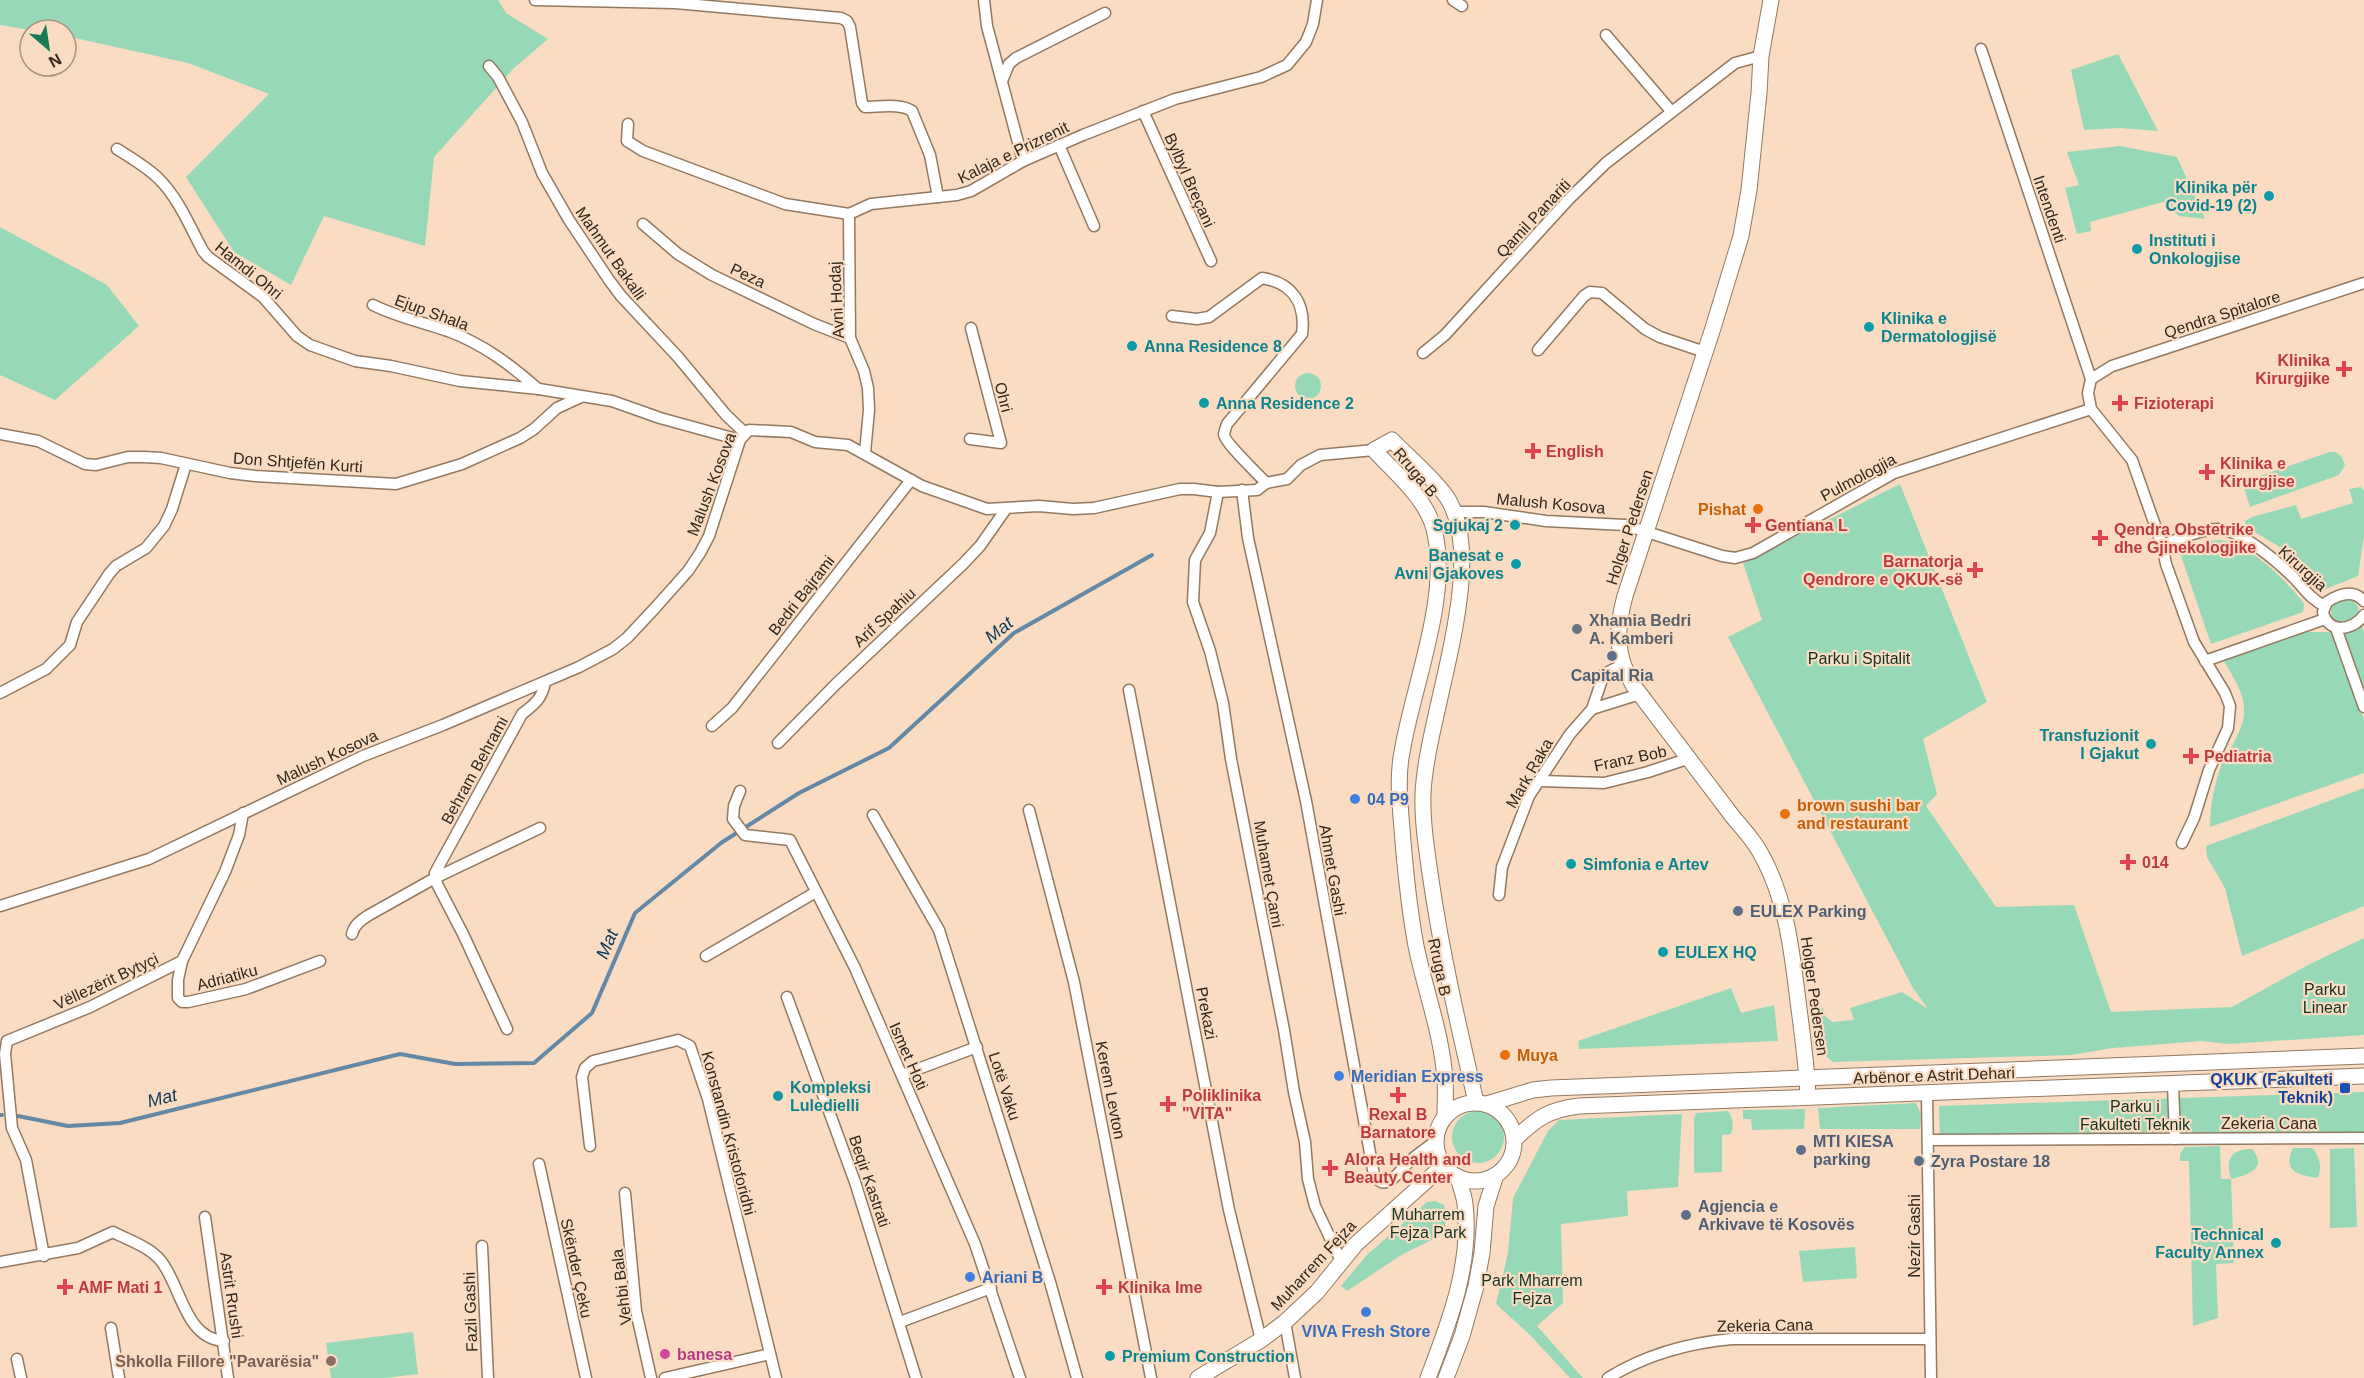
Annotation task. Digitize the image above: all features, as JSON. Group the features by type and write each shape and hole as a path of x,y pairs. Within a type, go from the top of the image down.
{"main road":[{"name":"Holger Pedersen","path":"1771,0 1761,56 1756,134 1745,214 1734,261 1618,620 1617,638 1622,664 1640,694 1761,854 1778,893 1794,968 1808,1097"},
{"name":"Rruga B","path":"1445,1116 1445,1078 1416,946 1404,863 1399,797 1401,753 1426,653 1438,584 1438,553 1434,528 1425,508 1374,450 1392,440 1447,499 1453,512 1461,550 1461,583 1449,657 1428,754 1423,795 1440,942 1482,1103"},
{"name":"Arbënor e Astrit Dehari","path":"1482,1103 1533,1090 2364,1056"},
{"name":"Arbënor e Astrit Dehari","path":"1515,1139 1539,1116 1564,1108 2364,1076"},
{"path":"1446,1378 1462,1336 1476,1286 1482,1253 1485,1206 1496,1175 1511,1159 1515,1139 1512,1127 1498,1109 1482,1103 1461,1105 1445,1116 1439,1126 1436,1141 1438,1154 1449,1171 1458,1177 1476,1181 1496,1175"},
{"name":"Muharrem Fejza","path":"1198,1378 1285,1323 1317,1292 1356,1244 1445,1164"},
{"path":"1428,1378 1459,1288 1465,1253 1465,1203 1458,1177"}],"street":[{"path":"535,0 675,3 841,18 847,21 850,27 859,97 865,107 898,106 912,111 930,155 938,197"},
{"path":"984,0 987,26 1023,161"},
{"name":"Kalaja e Prizrenit","path":"628,124 627,141 643,151 785,204 849,214 871,204 970,191 1023,161 1143,111 1205,90 1261,77 1287,64 1306,42 1313,24 1317,0"},
{"path":"1002,82 1009,64 1016,58 1105,13"},
{"path":"1606,34 1671,111"},
{"name":"Intendenti","path":"1981,50 2091,379 2088,393 2091,409"},
{"name":"Qamil Panariti","path":"1423,353 1445,335 1569,199 1606,163 1734,63 1761,56"},
{"name":"Mahmut Bakalli","path":"489,66 498,77 522,122 534,157 547,182 569,220 615,289 678,357 743,437"},
{"name":"Bylbyl Breçani","path":"1143,111 1211,261"},
{"path":"1059,145 1094,226"},
{"name":"Hamdi Ohri","path":"117,149 165,185 178,204 202,251 263,297 297,336 310,345 365,363 391,366 460,381 539,389"},
{"name":"Avni Hodaj","path":"849,214 850,338 864,371 868,388 869,410 865,453"},
{"name":"Peza","path":"643,224 678,254 712,275 814,324 850,338"},
{"path":"1172,316 1197,320 1209,317 1262,278 1275,280 1301,303 1304,319 1302,334 1227,424 1224,435 1228,445 1266,483"},
{"name":"Qendra Spitalore","path":"2091,379 2112,366 2364,283"},
{"path":"1538,350 1584,296 1596,292 1602,293 1645,329 1660,337 1706,352"},
{"name":"Ejup Shala","path":"373,305 392,315 448,332 479,345 500,357 539,389"},
{"name":"Ohri","path":"970,439 1001,443 971,328"},
{"path":"539,389 612,401 660,418 743,437"},
{"name":"Don Shtjefën Kurti","path":"0,434 38,441 85,464 96,465 128,457 144,457 255,476 396,484 462,464 511,442 534,429 558,408 581,397"},
{"path":"2091,409 2132,460 2194,642 2228,699 2230,717 2209,770 2199,807 2182,843"},
{"name":"Pulmologjia","path":"1646,531 1722,556 1735,558 1744,556 1768,545 1894,473 2091,409"},
{"name":"Malush Kosova","path":"0,906 149,859 363,756 598,658 620,643 688,571 709,536 743,437 753,430 791,432 815,442 849,446 911,480 987,509 1031,506 1094,508 1180,489 1218,492 1257,490 1266,483 1287,478 1301,465 1320,456 1374,450"},
{"path":"0,693 46,669 70,645 77,622 109,574 116,566 146,548 164,526 178,492 186,464"},
{"name":"Bedri Bajrami","path":"712,726 732,708 911,480"},
{"name":"Ahmet Gashi","path":"1242,490 1248,538 1306,801 1374,1175 1378,1182 1394,1179 1410,1161 1436,1141"},
{"name":"Muhamet Çami","path":"1218,492 1210,532 1195,560 1193,602 1210,651 1223,703 1231,759 1305,1142 1308,1179 1315,1206 1341,1261"},
{"name":"Arif Spahiu","path":"777,742 963,564 980,546 1006,509"},
{"name":"Malush Kosova","path":"1453,512 1484,512 1546,521 1625,525 1646,531"},
{"name":"Kirurgjia","path":"2162,545 2215,529 2230,531 2272,559 2313,599 2325,606"},
{"path":"2325,619 2325,606 2330,600 2344,594 2356,594 2364,601"},
{"path":"2336,628 2352,626 2363,618"},
{"path":"2205,661 2325,619"},
{"path":"2325,619 2336,628 2364,707"},
{"name":"Mark Raka","path":"1499,896 1502,867 1529,796 1570,734 1592,709 1604,674 1622,664"},
{"name":"Behram Behrami","path":"435,878 442,858 494,763 522,714 538,703 545,682"},
{"name":"Prekazi","path":"1130,690 1229,1210 1261,1340"},
{"path":"1592,709 1640,694"},
{"name":"Franz Bob","path":"1541,781 1604,783 1690,759"},
{"name":"Ismet Hoti","path":"740,790 734,806 733,819 745,835 790,840 855,968 975,1244 1020,1378"},
{"name":"Kerem Levton","path":"1029,810 1076,993 1152,1378"},
{"name":"Vëllezërit Bytyçi","path":"44,1256 26,1160 12,1128 4,1046 7,1041 90,1007 182,961 225,872 239,835 243,813"},
{"name":"Lotë Vaku","path":"873,815 939,930 1050,1282 1077,1378"},
{"path":"352,934 360,921 435,878 540,828"},
{"path":"435,878 464,934 507,1029"},
{"path":"706,956 816,892"},
{"name":"Adriatiku","path":"182,961 178,980 178,998 182,1002 213,998 246,989 320,961"},
{"name":"Beqir Kastrati","path":"787,997 855,1182 916,1378"},
{"name":"Konstandin Kristoforidhi","path":"590,1146 582,1077 585,1068 593,1061 678,1040 690,1046 708,1099 776,1378"},
{"path":"902,1075 977,1047"},
{"path":"2173,1083 2175,1139"},
{"name":"Nezir Gashi","path":"1927,1093 1931,1378"},
{"name":"Zekeria Cana","path":"1929,1140 2364,1138"},
{"name":"Skënder Çeku","path":"539,1164 586,1378"},
{"name":"Vehbi Bala","path":"625,1193 636,1311 651,1378"},
{"name":"Astrit Rrushi","path":"206,1217 228,1378"},
{"path":"0,1262 44,1256 78,1248 113,1232 147,1250 160,1260 190,1317 201,1332 213,1340 224,1341"},
{"name":"Fazli Gashi","path":"482,1246 488,1378"},
{"path":"900,1322 991,1288"},
{"path":"1285,1323 1295,1378"},
{"path":"111,1328 119,1378"},
{"name":"Zekeria Cana","path":"1608,1378 1650,1356 1678,1347 1715,1340 1930,1340"},
{"path":"664,1378 770,1354"},
{"path":"18,1359 21,1378"}],"green space":[{"path":"0,0 498,0 506,13 548,39 514,68 434,157 425,246 324,216 291,285 234,252 186,177 269,94 188,63 78,39 78,18 18,18 18,28 0,25"},
{"path":"2118,54 2158,131 2120,128 2084,130 2071,70"},
{"path":"2120,146 2177,157 2205,219 2179,216 2163,202 2090,222 2091,231 2077,234 2065,188 2079,185 2067,152"},
{"path":"0,227 107,285 139,326 55,400 0,375"},
{"path":"1308,373 1317,377 1321,386 1317,395 1308,399 1299,395 1295,386 1299,377"},
{"path":"2330,452 2336,452 2341,456 2345,465 2339,475 2250,507 2242,482"},
{"name":"Parku i Spitalit","path":"1900,484 1987,702 1923,739 1937,794 1926,806 1996,907 2074,905 2111,1012 2232,1007 2308,965 2364,938 2364,1035 2229,1044 2201,1041 2113,1048 2071,1055 1833,1062 1827,1057 1818,1039 1814,1010 1823,1008 1826,1017 1832,1022 1854,1020 1850,1008 1902,992 1928,1009 1913,988 1728,637 1762,620 1743,563"},
{"path":"2361,487 2364,491 2364,535 2358,576 2321,591 2280,547 2246,527 2245,521 2252,517 2296,505 2301,519 2353,503 2349,489"},
{"path":"2217,540 2240,546 2265,563 2304,604 2303,612 2211,644 2179,550"},
{"path":"2347,599 2356,604 2358,614 2347,622 2338,622 2332,617 2331,609 2337,601"},
{"path":"2362,627 2364,632 2364,690 2344,634"},
{"path":"2304,632 2335,632 2364,720 2364,773 2210,827 2217,780 2222,764 2240,731 2244,716 2242,696 2223,659"},
{"path":"2364,788 2364,906 2242,956 2225,888 2207,857 2206,846"},
{"path":"1731,988 1741,1013 1774,1005 1778,1041 1579,1049 1578,1041"},
{"name":"Parku i Fakulteti Teknik","path":"2364,1092 2364,1134 2162,1132 1940,1136 1939,1106"},
{"path":"1916,1103 1921,1114 1920,1129 1820,1129 1818,1108"},
{"path":"1805,1109 1804,1129 1752,1130 1751,1119 1743,1119 1743,1110"},
{"path":"1473,1111 1483,1111 1497,1118 1504,1137 1497,1156 1483,1163 1473,1163 1463,1159 1456,1152 1452,1142 1452,1132 1456,1122 1463,1115"},
{"path":"1728,1111 1732,1119 1732,1128 1731,1134 1722,1135 1722,1172 1694,1173 1696,1113"},
{"name":"Park Mharrem Fejza","path":"1682,1114 1678,1187 1627,1191 1628,1216 1561,1224 1563,1303 1537,1326 1583,1378 1570,1378 1530,1335 1496,1304 1508,1253 1513,1198 1548,1131 1559,1120"},
{"path":"2220,1146 2221,1179 2231,1179 2234,1263 2216,1264 2218,1318 2193,1326 2189,1161 2180,1161 2180,1154 2185,1147"},
{"path":"2293,1148 2312,1148 2315,1151 2320,1162 2318,1178 2294,1171 2289,1162"},
{"path":"2354,1148 2357,1227 2330,1228 2330,1149"},
{"path":"2245,1149 2252,1149 2257,1156 2257,1166 2249,1173 2231,1179 2229,1161 2231,1156"},
{"name":"Muharrem Fejza Park","path":"1435,1201 1444,1205 1447,1214 1444,1234 1403,1254 1347,1291 1341,1286 1367,1255 1427,1202"},
{"path":"1855,1247 1857,1278 1803,1282 1799,1251"},
{"path":"413,1332 418,1374 385,1378 331,1378 326,1343"}],"waterway":[{"name":"Mat","path":"18,1116 68,1126 120,1123 400,1054 455,1064 534,1063 592,1013 635,913 721,843 799,793 889,748 1014,633 1152,555"}],"place":[{"name":"Klinika për Covid-19 (2)","path":"2269,196"},
{"name":"Instituti i Onkologjise","path":"2137,249"},
{"name":"Klinika e Dermatologjisë","path":"1869,327"},
{"name":"Anna Residence 8","path":"1132,346"},
{"name":"Klinika Kirurgjike","path":"2344,369"},
{"name":"Anna Residence 2","path":"1204,403"},
{"name":"Fizioterapi","path":"2120,403"},
{"name":"English","path":"1533,451"},
{"name":"Klinika e Kirurgjise","path":"2207,472"},
{"name":"Pishat","path":"1758,509"},
{"name":"Sgjukaj 2","path":"1515,525"},
{"name":"Gentiana L","path":"1753,525"},
{"name":"Qendra Obstetrike dhe Gjinekologjike","path":"2100,538"},
{"name":"Banesat e Avni Gjakoves","path":"1516,564"},
{"name":"Barnatorja Qendrore e QKUK-së","path":"1975,570"},
{"name":"Xhamia Bedri A. Kamberi","path":"1577,629"},
{"name":"Capital Ria","path":"1612,656"},
{"name":"Transfuzionit I Gjakut","path":"2151,744"},
{"name":"Pediatria","path":"2191,756"},
{"name":"04 P9","path":"1355,799"},
{"name":"brown sushi bar and restaurant","path":"1785,814"},
{"name":"014","path":"2128,862"},
{"name":"Simfonia e Artev","path":"1571,864"},
{"name":"EULEX Parking","path":"1738,911"},
{"name":"EULEX HQ","path":"1663,952"},
{"name":"Muya","path":"1505,1055"},
{"name":"Meridian Express","path":"1339,1076"},
{"name":"QKUK (Fakulteti Teknik)","path":"2345,1088"},
{"name":"Rexal B Barnatore","path":"1398,1095"},
{"name":"Kompleksi Luledielli","path":"778,1096"},
{"name":"Poliklinika \"VITA\"","path":"1168,1104"},
{"name":"MTI KIESA parking","path":"1801,1150"},
{"name":"Zyra Postare 18","path":"1919,1161"},
{"name":"Alora Health and Beauty Center","path":"1330,1168"},
{"name":"Agjencia e Arkivave të Kosovës","path":"1686,1215"},
{"name":"Technical Faculty Annex","path":"2276,1243"},
{"name":"Ariani B","path":"970,1277"},
{"name":"AMF Mati 1","path":"65,1287"},
{"name":"Klinika Ime","path":"1104,1287"},
{"name":"VIVA Fresh Store","path":"1366,1312"},
{"name":"banesa","path":"665,1354"},
{"name":"Premium Construction","path":"1110,1356"},
{"name":"Shkolla Fillore \"Pavarësia\"","path":"331,1361"}],"park label":[{"name":"Parku Linear","path":"2325,998"}]}
